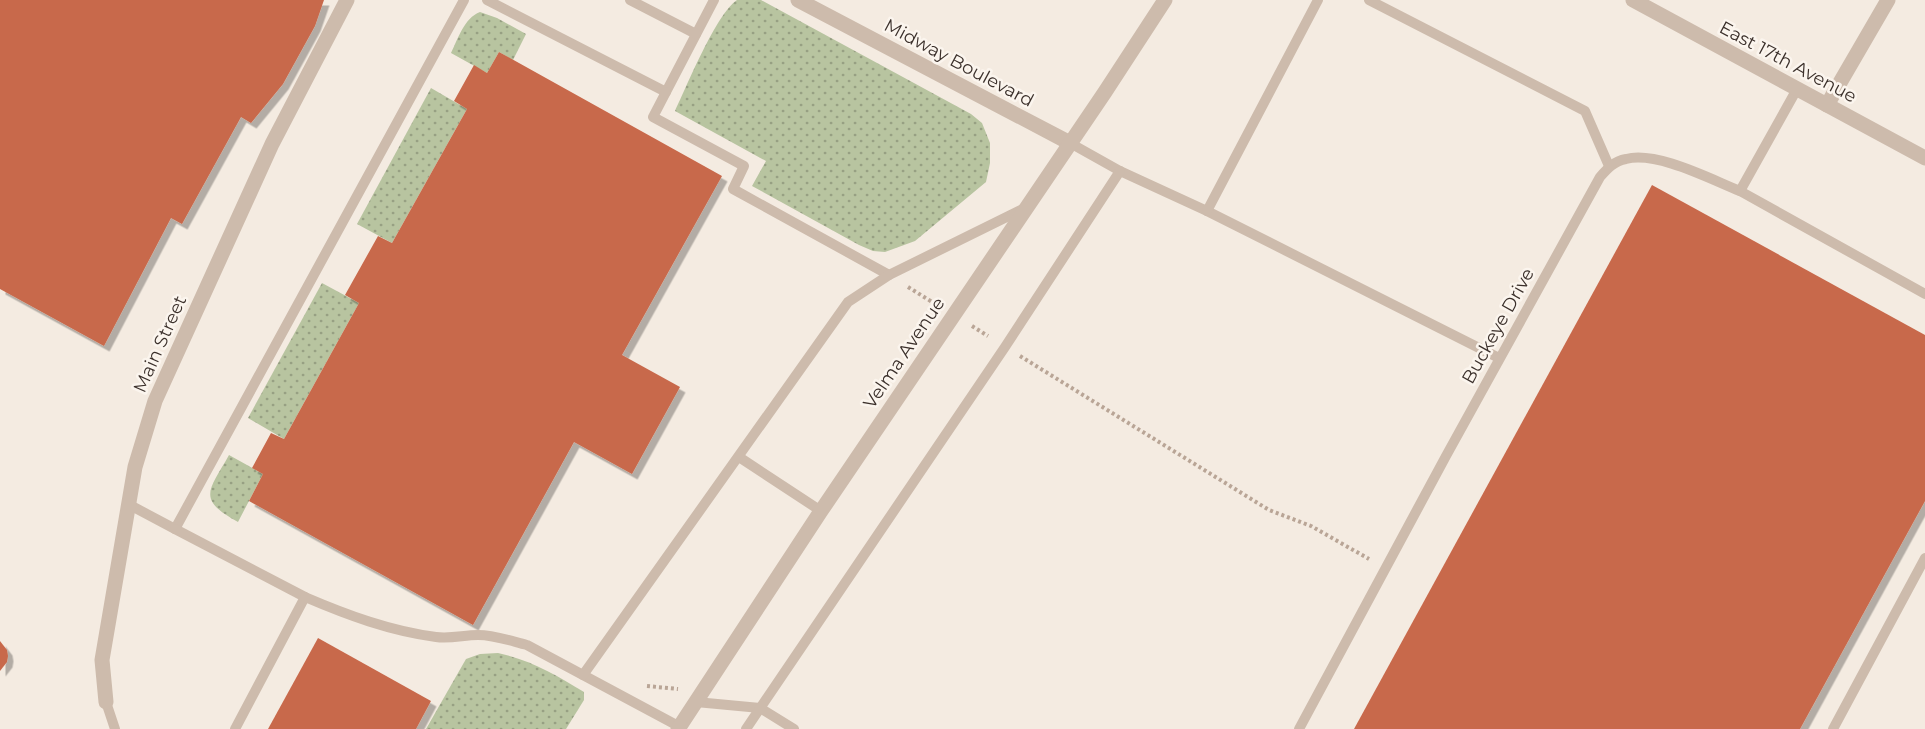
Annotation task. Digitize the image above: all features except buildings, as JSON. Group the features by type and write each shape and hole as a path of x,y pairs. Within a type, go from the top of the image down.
{"street":[{"name":"Main Street","path":"106,702 102,660 135,467 155,401 273,144 346,0"},
{"name":"Midway Boulevard","path":"798,0 1070,143"},
{"name":"Velma Avenue","path":"679,728 820,511 1165,0"},
{"name":"East 17th Avenue","path":"1633,0 1925,158"},
{"path":"1827,105 1888,0"}],"lane":[{"path":"175,529 464,0"},
{"path":"487,0 666,93"},
{"path":"630,0 696,34"},
{"path":"714,0 653,117 744,166 733,189 889,275"},
{"path":"1207,211 1318,0"},
{"path":"1369,0 1585,111 1609,166 1625,159 1644,157 1665,161 1740,191 1925,294"},
{"path":"1740,191 1797,89"},
{"path":"1070,143 1120,171 1207,211 1500,357"},
{"name":"Buckeye Drive","path":"1299,729 1500,357 1600,177 1609,166"},
{"path":"746,729 1005,347 1120,171"},
{"path":"584,675 848,302 889,275 1027,206"},
{"path":"739,457 820,511"},
{"path":"128,504 304,597 351,617 398,631 439,638 477,635 527,645 679,728"},
{"path":"1833,729 1925,558"},
{"path":"235,729 304,597"},
{"name":"Main Street","path":"106,702 115,729"},
{"path":"696,702 760,708 794,729"}],"path":[{"path":"889,275 1269,510 1311,526 1385,568"}],"green space":[{"path":"737,0 761,0 971,114 982,123 990,143 990,163 986,182 915,241 885,252 873,251 859,245 752,186 766,161 675,111 711,35"},
{"path":"480,12 497,18 526,34 513,60 499,52 487,73 451,53 466,24"},
{"path":"431,88 467,109 392,243 357,224"},
{"path":"322,283 359,303 284,439 248,418"},
{"path":"229,455 263,474 238,522 216,507 211,500 210,493"},
{"path":"498,653 532,664 584,692 584,700 566,729 426,729 466,659 480,654"}]}
